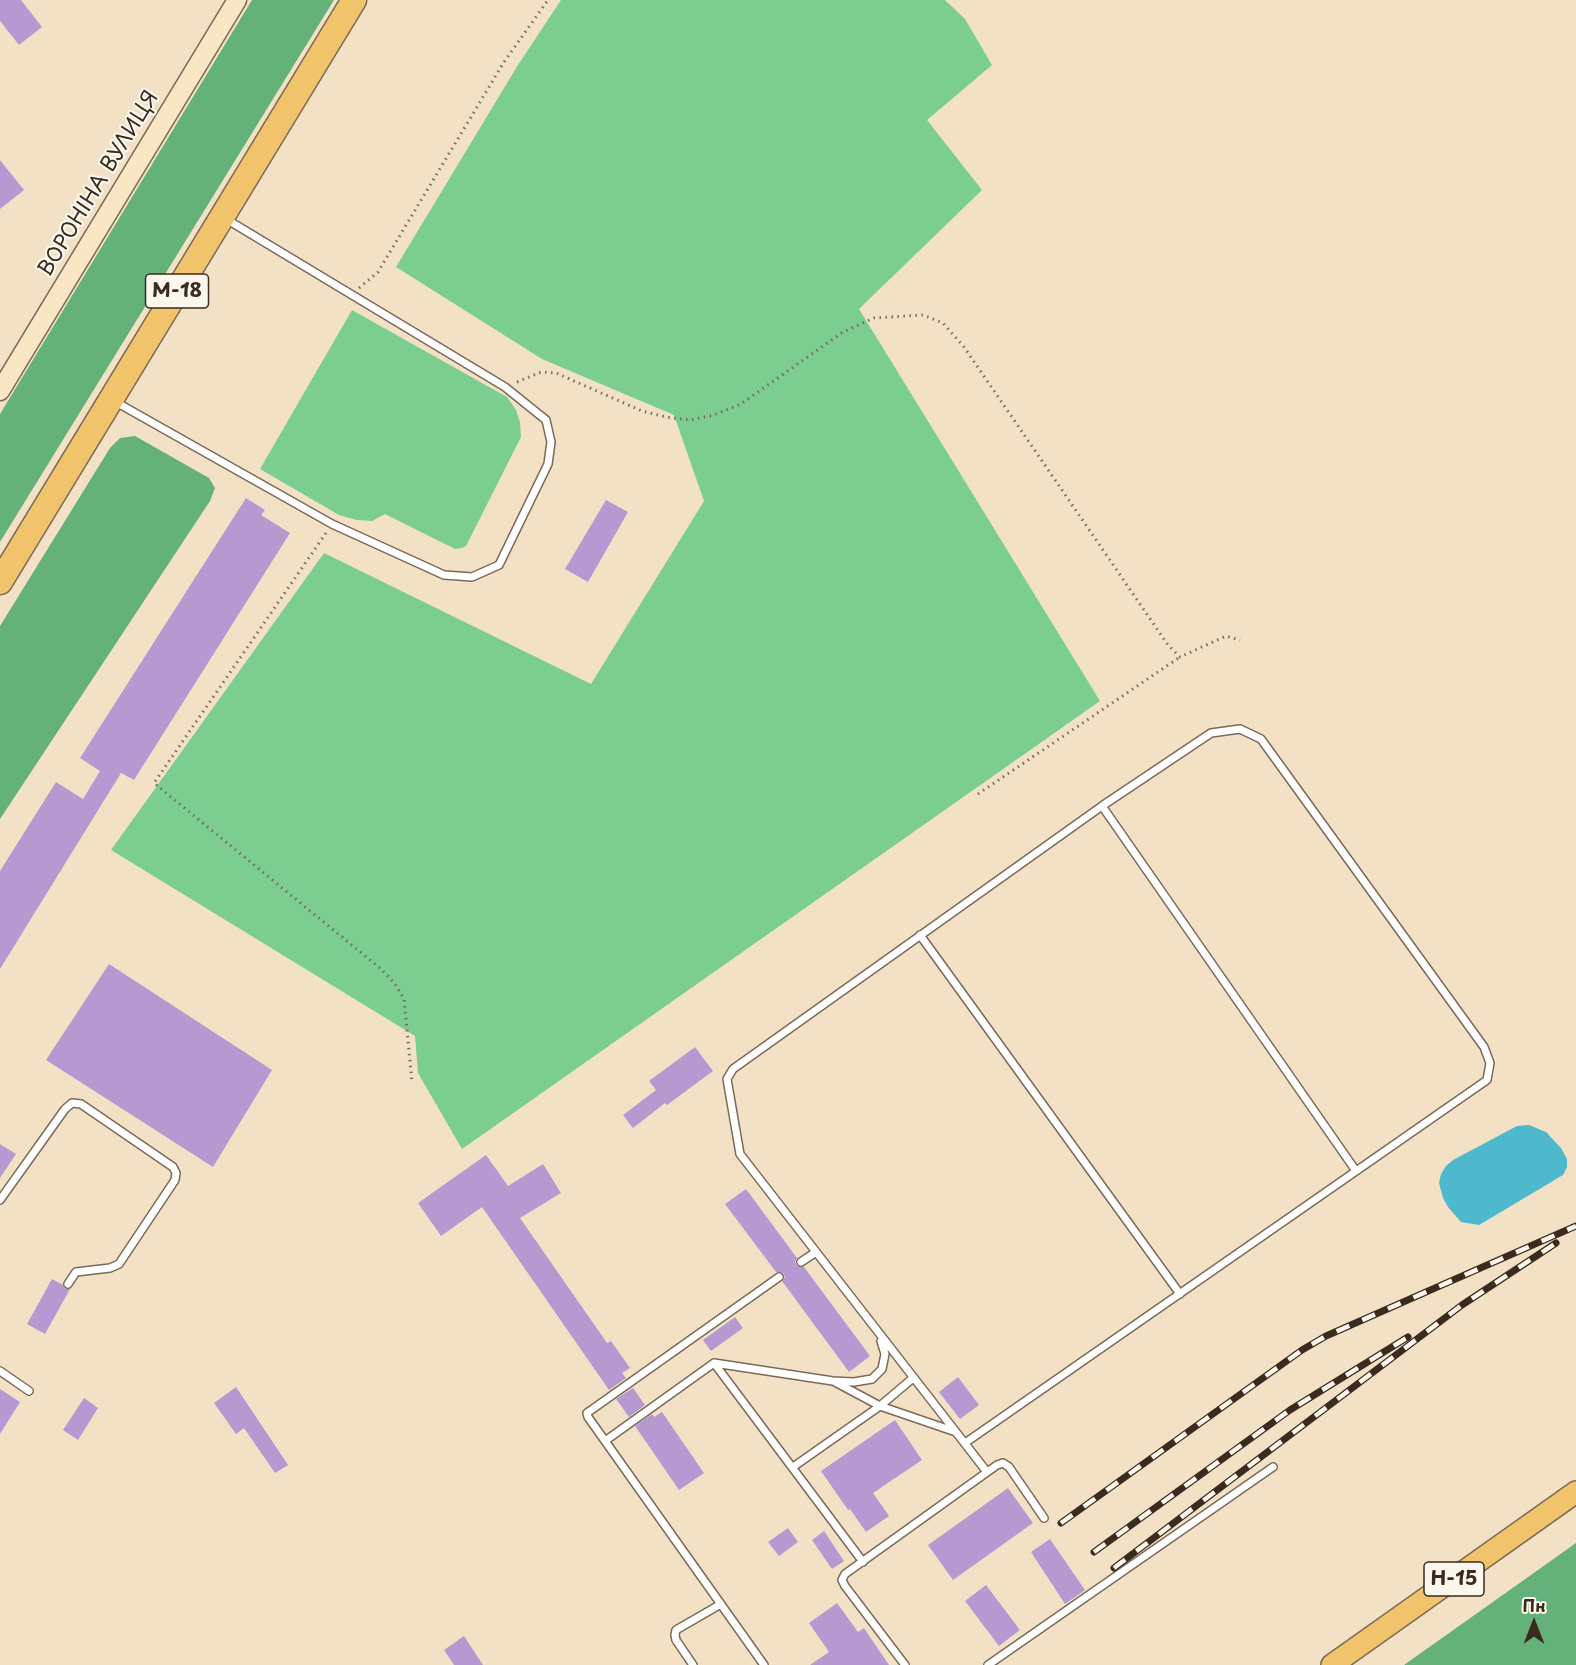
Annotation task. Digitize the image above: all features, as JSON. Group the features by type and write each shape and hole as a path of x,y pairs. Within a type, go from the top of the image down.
{"highway":[{"name":"М-18","path":"0,582 354,0"}],"main road":[{"name":"Н-15","path":"1332,1665 1576,1492"}],"street":[{"name":"ВОРОНІНА ВУЛИЦЯ","path":"0,391 237,0"}],"lane":[{"path":"111,399 332,524 444,575 472,578 499,565 548,464 551,442 546,420 505,387 222,217"},
{"path":"965,1443 1486,1080 1490,1063 1484,1047 1261,739 1240,729 1211,733 1102,806 733,1069 727,1079 740,1154 879,1336 987,1472"},
{"path":"1102,806 1356,1171"},
{"path":"920,935 1180,1294"},
{"path":"0,1200 65,1109 72,1103 81,1104 173,1167 176,1173 175,1180 118,1264 110,1268 76,1272 68,1284"},
{"path":"801,1262 816,1252"},
{"path":"764,1665 588,1417 589,1411 779,1277"},
{"path":"605,1441 714,1363 833,1381 854,1382 872,1379 882,1369 885,1354 879,1336"},
{"path":"714,1363 863,1562"},
{"path":"0,1371 29,1391"},
{"path":"793,1467 880,1406 913,1378"},
{"path":"833,1381 880,1406 956,1432"},
{"path":"905,1665 844,1586 842,1580 845,1574 998,1465 1004,1464 1009,1467 1044,1518"},
{"path":"988,1665 1274,1467"},
{"path":"693,1665 676,1640 676,1630 721,1604"}],"path":[{"path":"351,295 378,272 504,62 548,0"},
{"path":"505,387 541,372 556,373 642,411 690,420 714,415 741,404 843,332 874,318 923,315 943,323 964,347 1168,645 1180,657"},
{"path":"332,524 154,783 381,969 395,984 404,999 412,1082"},
{"path":"978,794 1180,657 1226,636 1240,640"}],"green space":[{"path":"252,0 334,0 0,542 0,414"},
{"path":"561,0 945,0 965,19 992,65 927,120 982,190 859,309 1100,701 462,1149 418,1073 415,1036 111,850 324,553 591,684 704,501 674,415 542,359 396,267 518,65"},
{"path":"352,310 507,397 516,410 521,437 466,546 462,548 455,549 385,514 372,521 339,515 260,469"},
{"path":"135,436 209,478 215,488 210,501 0,819 0,626 110,448 120,438"},
{"path":"1576,1543 1576,1665 1404,1665"}],"water":[{"path":"1529,1125 1546,1132 1561,1148 1567,1159 1567,1167 1563,1175 1479,1225 1461,1222 1443,1198 1439,1183 1446,1166 1517,1126"}],"building":[{"path":"0,0 21,0 42,27 19,45 0,21"},
{"path":"0,160 24,190 0,209"},
{"path":"246,498 265,510 261,515 290,533 134,780 121,773 0,969 0,871 56,782 83,799 100,771 80,758"},
{"path":"606,500 628,512 588,582 565,569"},
{"path":"109,964 272,1070 213,1167 46,1060"},
{"path":"695,1047 713,1071 633,1128 623,1115 656,1090 649,1081"},
{"path":"0,1144 16,1154 0,1178"},
{"path":"486,1155 508,1186 543,1164 561,1193 520,1218 607,1343 611,1341 630,1368 622,1373 626,1378 609,1390 482,1207 441,1236 418,1203"},
{"path":"746,1189 797,1258 795,1262 797,1266 804,1267 870,1356 849,1372 782,1281 785,1277 783,1273 776,1272 725,1204"},
{"path":"52,1279 63,1285 65,1289 70,1289 45,1334 27,1324"},
{"path":"735,1317 743,1328 711,1351 703,1340"},
{"path":"958,1377 979,1405 960,1419 939,1392"},
{"path":"236,1387 288,1465 275,1473 244,1428 236,1434 214,1403"},
{"path":"633,1388 645,1405 629,1417 616,1399"},
{"path":"0,1389 20,1402 0,1434"},
{"path":"84,1398 98,1408 78,1440 63,1430"},
{"path":"662,1412 704,1473 679,1490 635,1426 652,1414 654,1417"},
{"path":"895,1420 922,1460 873,1493 889,1516 866,1532 821,1471"},
{"path":"1008,1488 1033,1523 953,1580 928,1545"},
{"path":"788,1528 798,1542 779,1556 768,1542"},
{"path":"824,1531 844,1561 832,1569 812,1540"},
{"path":"1050,1539 1085,1590 1065,1604 1031,1552"},
{"path":"986,1585 1020,1630 999,1646 965,1601"},
{"path":"837,1603 858,1632 864,1628 889,1665 810,1665 829,1652 809,1623"},
{"path":"464,1636 483,1665 454,1665 444,1650"}],"railway":[{"path":"1061,1523 1302,1350 1326,1336 1576,1226"},
{"path":"1114,1568 1462,1305 1556,1243"},
{"path":"1094,1552 1290,1410 1408,1337"}]}
